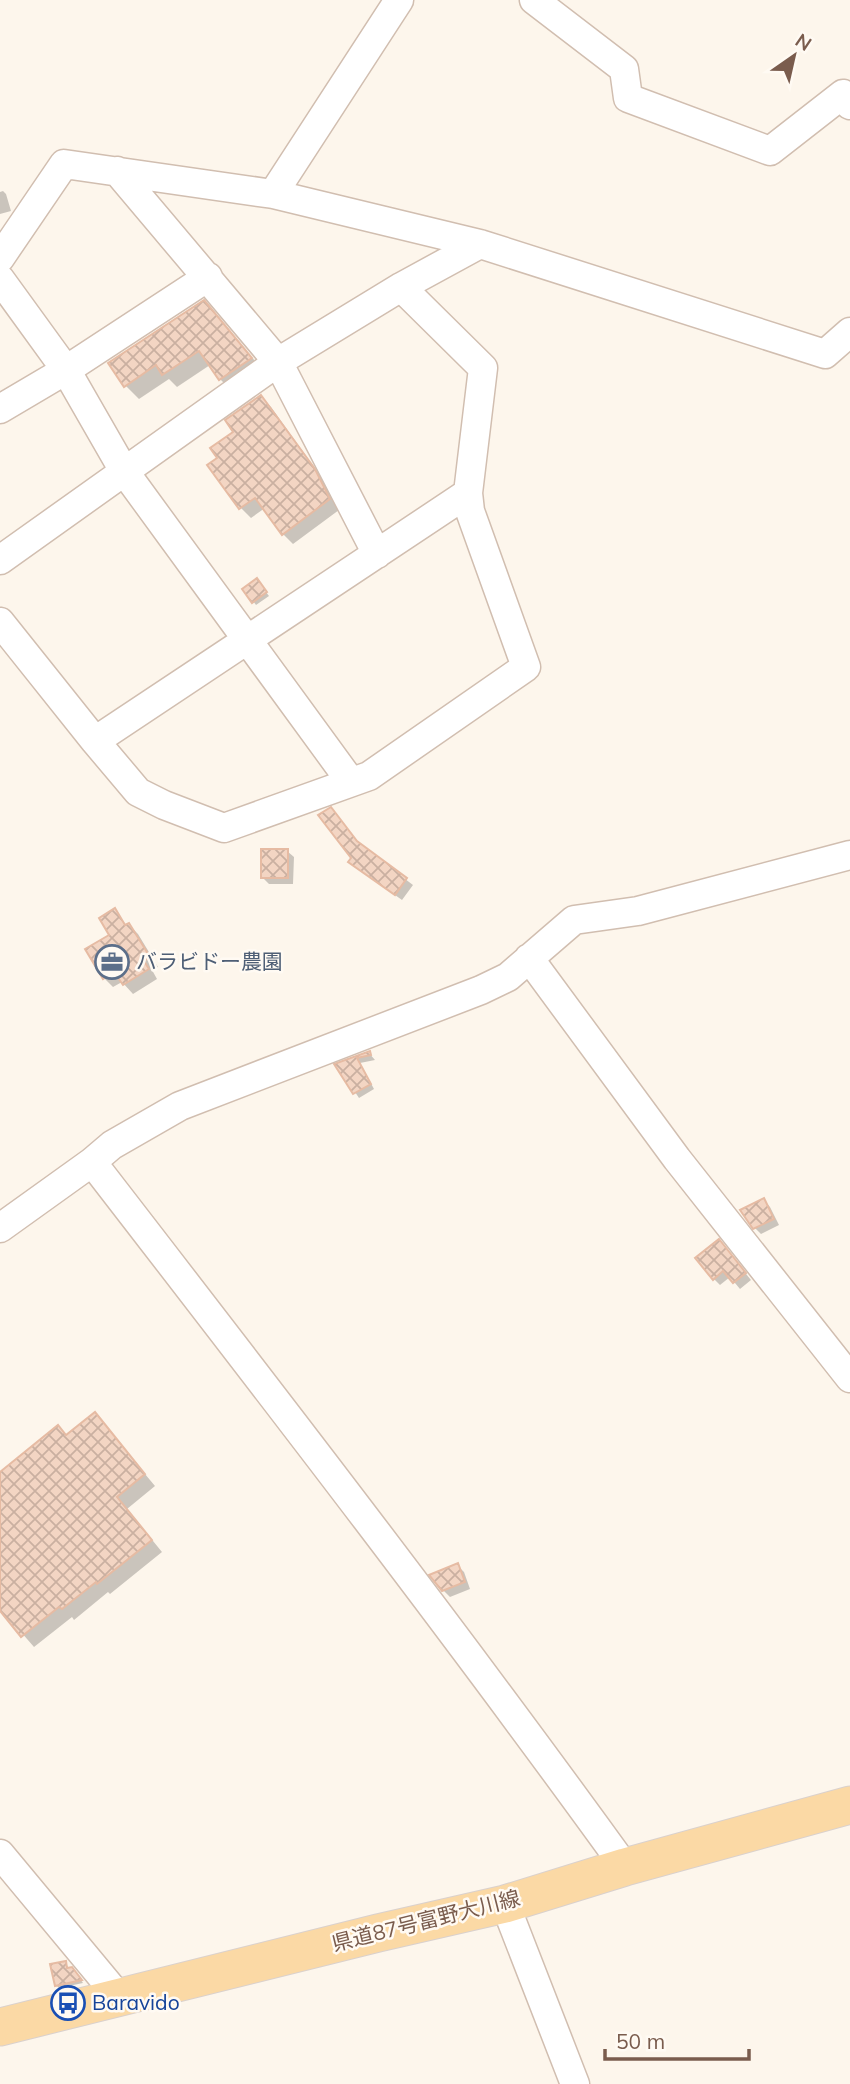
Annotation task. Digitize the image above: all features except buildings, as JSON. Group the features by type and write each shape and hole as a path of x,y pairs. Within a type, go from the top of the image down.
{"main road":[{"name":"県道87号富野大川線","path":"0,2027 505,1903 850,1805"}],"street":[{"path":"273,194 399,0"},
{"path":"534,0 624,69 628,98 770,151 843,93 850,105"},
{"path":"0,258 64,164 273,194 480,244 825,354 850,332"},
{"path":"117,171 278,362 377,554"},
{"path":"0,560 278,362 401,287 480,244"},
{"path":"0,408 66,370 208,277"},
{"path":"0,279 66,370 124,471 351,782"},
{"path":"0,622 138,792 224,828 369,776 527,667 471,511 468,493 483,368 401,287"},
{"path":"95,741 468,493"},
{"path":"0,1228 112,1145 180,1106 481,990 508,977 574,920 638,911 850,855"},
{"path":"529,958 677,1159 850,1378"},
{"path":"92,1162 530,1736 625,1867"},
{"path":"0,1854 118,1996"},
{"path":"505,1903 575,2084"}],"place":[{"name":"バラビドー農園","path":"112,962"},
{"name":"Baravido","path":"68,2003"}]}
